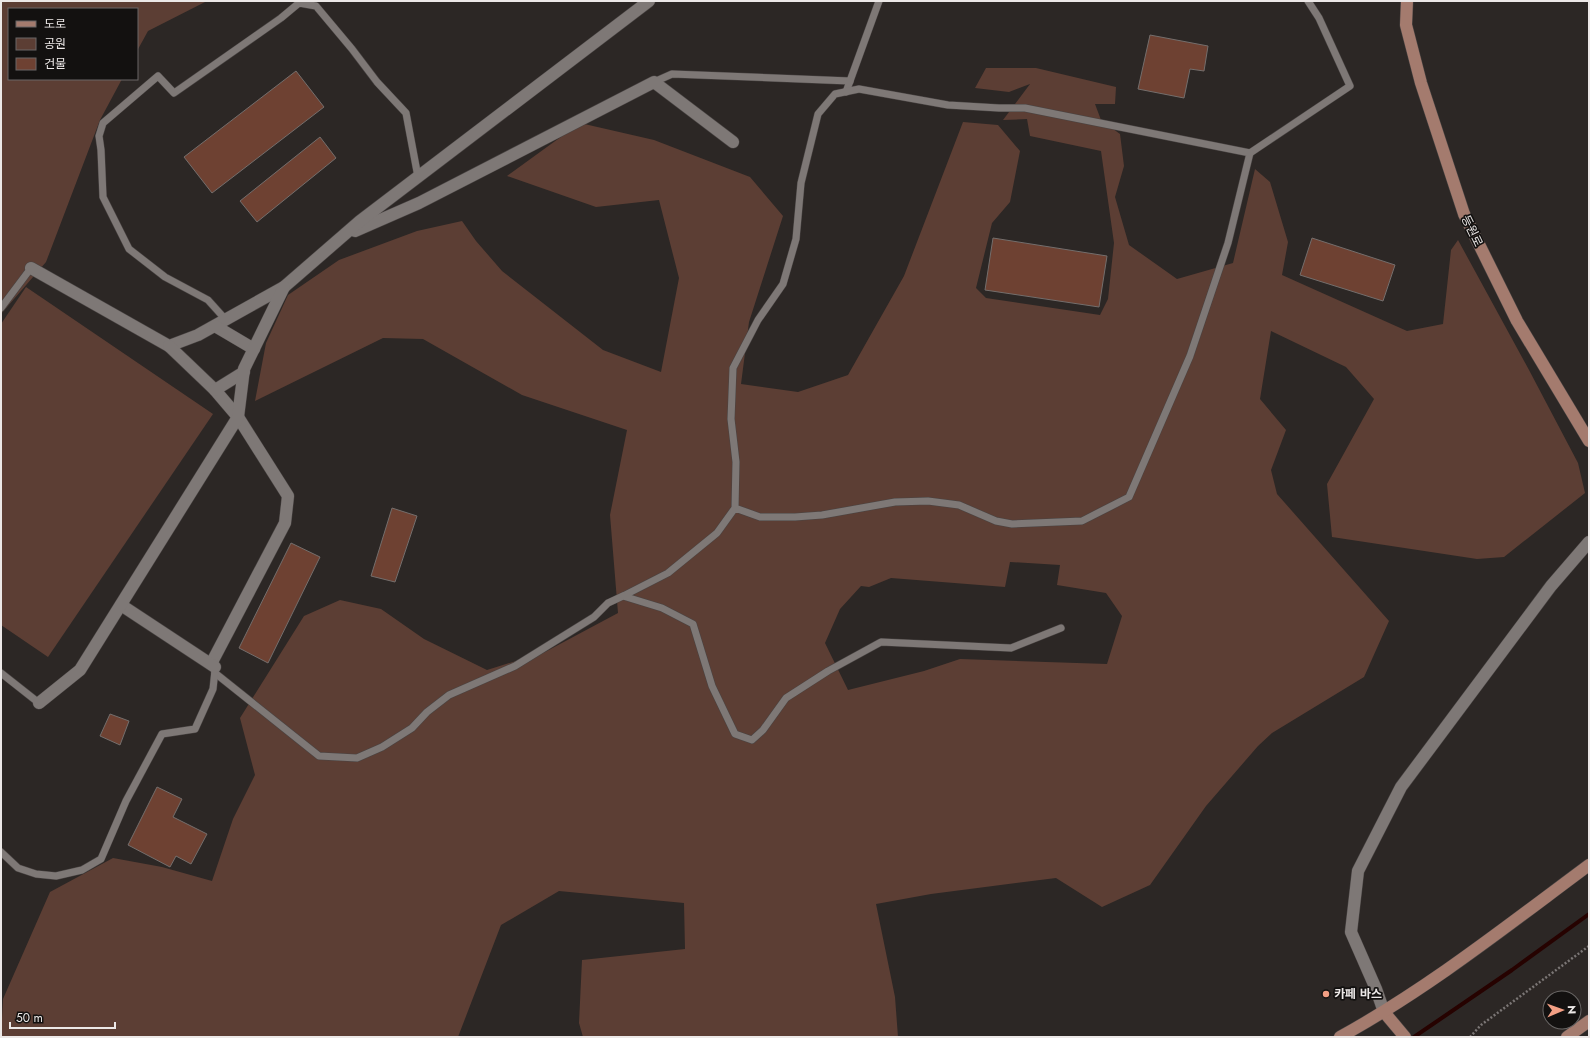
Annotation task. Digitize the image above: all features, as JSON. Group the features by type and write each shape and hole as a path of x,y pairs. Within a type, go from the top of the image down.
{"main road":[{"name":"등원로","path":"1407,1 1406,25 1421,83 1464,214 1517,321 1589,441"},
{"path":"1340,1037 1384,1012 1473,952 1589,865"},
{"path":"1384,1012 1405,1037"},
{"path":"1567,1037 1589,1021"}],"street":[{"path":"169,346 198,335 284,287 343,236 418,177 649,1"},
{"path":"343,236 419,203 654,82 733,142"},
{"path":"31,268 169,346 215,390 238,417 288,496 285,523 214,668 121,605"},
{"path":"39,703 80,670 238,417 244,372 284,287"},
{"path":"215,326 254,349"},
{"path":"215,390 244,372"},
{"path":"1384,1012 1376,989 1351,932 1358,871 1401,787 1551,586 1589,542"}],"lane":[{"path":"846,92 878,1"},
{"path":"735,508 760,517 795,517 822,515 895,502 928,501 959,505 996,521 1012,524 1082,521 1129,497 1190,356 1228,243 1250,153 1350,86 1319,18 1308,1"},
{"path":"226,320 208,300 165,276 129,249 103,197 99,136 103,123 158,76 174,93 281,18 299,3 316,6 377,82 406,113 418,177"},
{"path":"654,82 672,74 850,81"},
{"path":"214,668 319,756 357,758 382,747 412,728 427,712 448,695 515,666 594,617 608,603 668,573 717,534 735,508 736,462 731,419 732,368 758,320 783,284 796,239 801,183 818,114 835,94 859,89 948,105 1025,108 1250,153"},
{"path":"1,308 31,268"},
{"path":"623,596 662,608 693,624 712,686 735,734 752,740 763,730 786,698 828,670 880,642 1011,648 1061,628"},
{"path":"1,852 18,868 36,874 56,876 82,870 102,859 126,801 162,734 195,728 212,689 214,668"},
{"path":"1,673 39,703"}],"path":[{"path":"1470,1037 1480,1025 1589,946"}],"green space":[{"path":"1,1 207,1 148,31 138,49 138,8 8,8 8,80 121,80 100,120 46,262 1,314"},
{"path":"986,68 1036,68 1116,87 1115,104 1095,104 1101,120 1120,134 1124,166 1115,197 1129,245 1177,279 1233,263 1255,169 1270,182 1288,242 1282,275 1407,331 1443,324 1451,250 1458,240 1578,463 1585,493 1504,557 1477,559 1332,537 1327,484 1374,399 1346,367 1271,331 1260,399 1286,430 1271,470 1277,494 1389,621 1364,677 1272,733 1258,746 1206,806 1150,885 1102,907 1056,878 931,894 876,904 895,997 898,1037 583,1037 579,1023 582,960 685,949 684,903 559,891 501,925 458,1037 1,1037 3,999 50,892 113,858 162,867 212,881 233,819 255,775 240,718 304,616 340,600 381,609 424,639 487,670 545,652 618,613 610,515 627,430 522,395 423,339 383,338 255,401 266,343 288,295 339,260 417,231 462,221 476,241 502,271 603,350 661,372 679,278 659,200 596,207 507,176 580,123 654,140 750,177 783,216 749,322 741,384 798,392 848,375 904,276 963,122 998,125 1020,151 1010,202 992,223 976,288 986,298 1100,315 1108,299 1114,243 1101,151 1030,136 1027,119 1003,120 1030,84 1009,92 975,88","holes":["1010,562 1060,565 1057,585 1106,593 1122,616 1107,664 960,659 924,671 848,690 825,643 840,609 861,586 869,587 891,578 1005,587"]},
{"path":"26,287 213,414 48,657 1,625 1,324"}],"building":[{"path":"1150,35 1208,46 1204,71 1190,69 1184,98 1138,89"},
{"path":"296,71 324,107 212,193 184,157"},
{"path":"320,137 336,158 257,222 240,201"},
{"path":"993,238 1107,256 1099,307 985,290"},
{"path":"1312,238 1395,265 1383,301 1300,275"},
{"path":"392,508 417,516 395,582 371,576"},
{"path":"291,543 320,557 268,663 239,648"},
{"path":"110,714 129,721 120,745 100,736"},
{"path":"157,787 182,799 173,817 207,834 191,864 176,856 170,867 128,845"}],"waterway":[{"path":"1414,1037 1512,970 1589,914"}],"place":[{"name":"카페 바스","path":"1326,994"}]}
